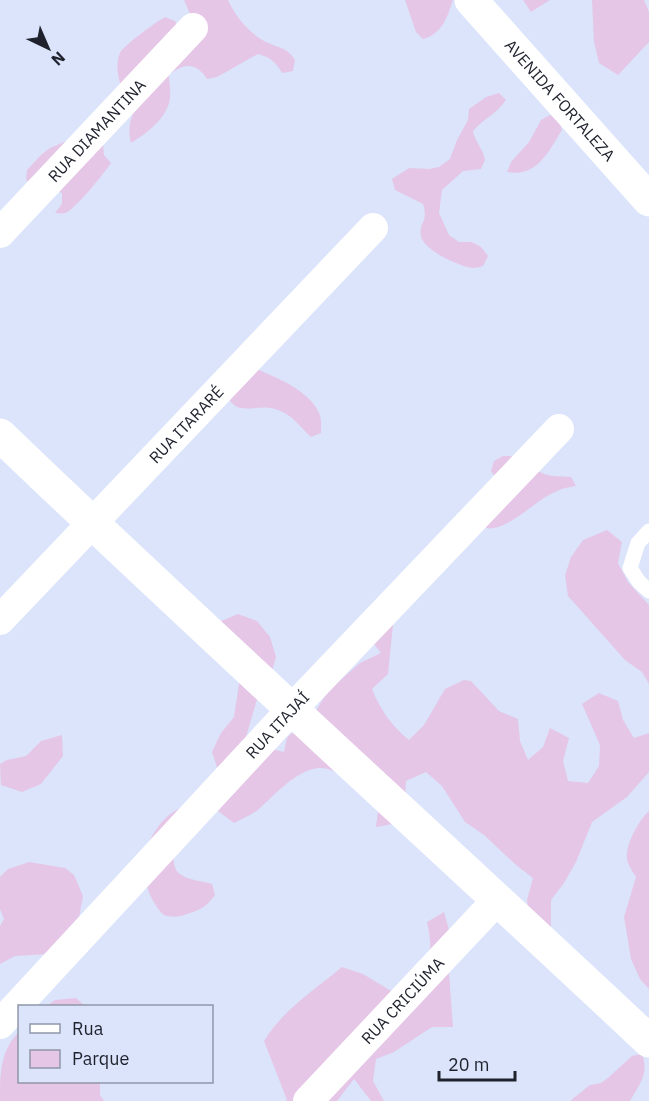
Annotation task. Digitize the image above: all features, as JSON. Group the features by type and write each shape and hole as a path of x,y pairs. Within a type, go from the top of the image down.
{"street":[{"name":"AVENIDA FORTALEZA","path":"471,0 649,200"},
{"name":"RUA DIAMANTINA","path":"0,233 193,28"},
{"name":"RUA ITARARÉ","path":"0,620 373,228"},
{"name":"RUA ITAJAÍ","path":"0,1024 291,710 559,429"},
{"path":"0,435 291,710 649,1041"},
{"name":"RUA CRICIÚMA","path":"308,1101 498,899"}],"lane":[{"path":"649,531 638,543 630,568 639,582 649,591"}],"green space":[{"path":"184,0 228,0 240,20 251,32 290,54 295,60 293,71 282,73 273,61 258,54 217,77 207,79 203,73 190,66 174,71 169,75 168,106 160,119 131,143 130,126 135,110 103,144 104,155 111,163 103,174 69,211 55,213 62,204 62,193 26,180 27,170 50,148 69,140 123,90 117,67 120,53 127,45 165,17 175,21 180,31 190,14"},
{"path":"405,0 453,0 446,19 439,29 423,39 416,32"},
{"path":"523,0 550,0 531,12"},
{"path":"592,0 644,0 649,12 649,42 618,75 599,63 594,42"},
{"path":"499,93 506,100 473,131 485,160 481,169 463,171 442,190 439,213 449,235 459,242 472,242 481,247 488,256 483,266 473,268 451,261 428,247 420,232 425,215 423,204 395,190 392,179 409,168 439,167 450,159 468,120 469,109 486,97"},
{"path":"550,115 559,120 562,130 547,154 527,171 507,172 511,162 529,142 541,120"},
{"path":"256,369 292,386 308,398 320,415 321,433 311,437 292,418 278,410 235,406 225,392"},
{"path":"503,456 521,459 545,474 571,477 576,486 552,493 502,526 486,528 478,524 496,478 491,471 494,461"},
{"path":"607,530 622,542 618,563 628,582 649,605 649,684 642,672 625,660 568,596 565,575 571,557 583,540"},
{"path":"238,614 257,621 270,637 276,657 270,678 258,696 246,737 264,747 284,752 287,738 317,709 328,691 360,663 381,653 367,635 394,615 388,674 372,689 387,717 409,740 424,725 445,689 464,680 471,681 499,711 518,719 520,741 528,760 543,747 550,728 569,738 563,761 568,781 588,783 599,766 600,745 582,704 599,693 618,701 623,720 634,738 649,733 649,772 627,797 592,822 576,862 551,900 551,932 529,914 527,900 533,878 484,835 465,822 442,786 426,772 406,781 405,802 398,823 376,827 378,811 355,787 335,772 319,768 309,770 290,781 256,811 234,823 218,811 225,791 212,752 221,733 234,717 240,677 219,622"},
{"path":"62,735 63,756 41,784 22,792 1,785 0,764 26,756 41,741"},
{"path":"184,806 175,843 176,869 187,878 212,884 215,895 198,910 182,916 170,917 160,912 148,891 145,862 147,848 161,823 171,813"},
{"path":"649,811 649,989 640,979 631,959 624,917 636,877 628,861 628,847 637,826"},
{"path":"29,862 65,868 74,875 83,896 79,918 49,954 15,956 0,964 0,926 4,919 0,909 0,877 8,869"},
{"path":"444,912 456,954 449,973 453,1027 432,1027 394,1052 376,1059 373,1081 384,1101 371,1101 354,1079 337,1101 285,1101 287,1100 264,1041 281,1019 342,967 363,974 401,997 427,964 430,947 427,922"},
{"path":"76,998 84,1005 48,1005 55,1000"},
{"path":"18,1033 18,1083 100,1083 100,1095 104,1101 0,1101 2,1064"},
{"path":"642,1054 644,1073 630,1101 570,1101 590,1085 601,1083 632,1056"}]}
